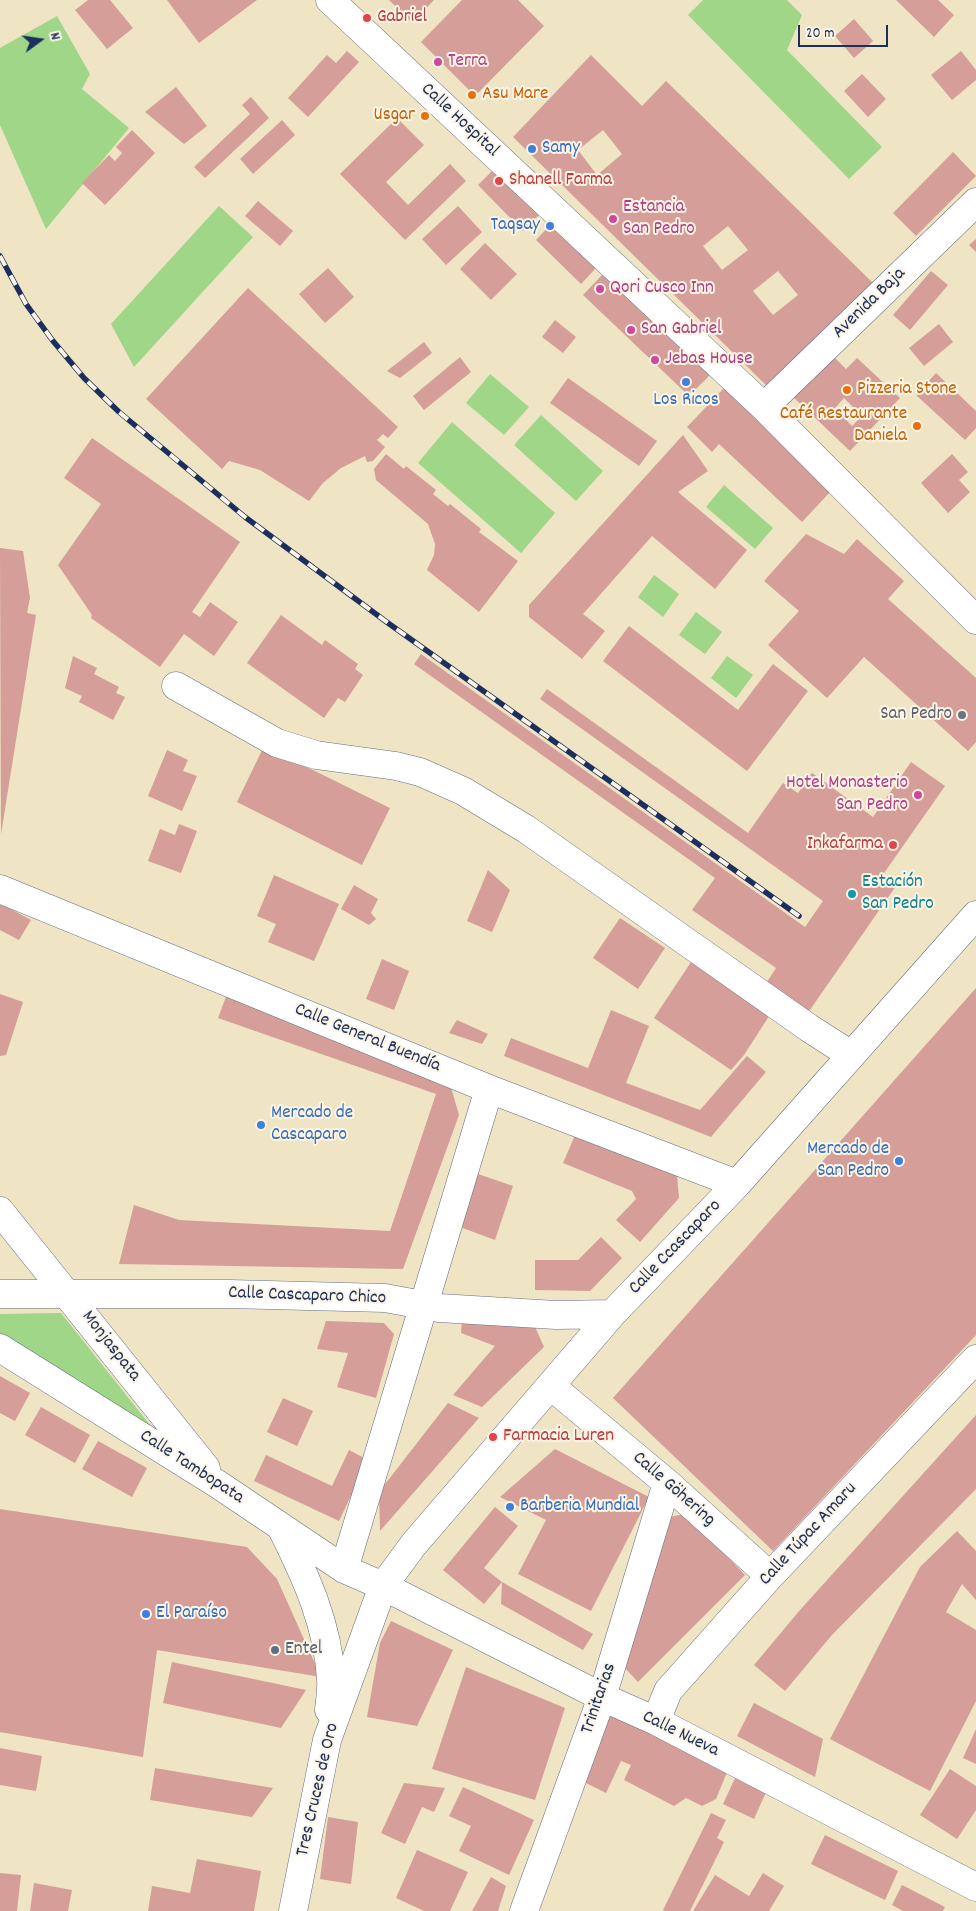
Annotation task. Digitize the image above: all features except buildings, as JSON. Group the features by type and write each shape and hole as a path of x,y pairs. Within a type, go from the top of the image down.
{"street":[{"name":"Calle Hospital","path":"330,0 764,407"},
{"name":"Avenida Baja","path":"764,407 976,202"},
{"path":"764,407 976,620"},
{"path":"176,686 277,743 316,755 396,766 420,772 463,791 526,829 851,1055"},
{"name":"Calle General Buendía","path":"0,889 489,1089 737,1184"},
{"name":"Calle Ccascaparo","path":"383,1586 414,1544 612,1314 737,1184 976,915"},
{"path":"344,1569 489,1089"},
{"name":"Monjaspata","path":"0,1210 219,1485"},
{"name":"Calle Cascaparo Chico","path":"0,1294 229,1294 376,1298 425,1305 556,1315 612,1314"},
{"name":"Calle Tambopata","path":"0,1348 219,1485 344,1569 383,1586"},
{"name":"Calle Túpac Amaru","path":"656,1721 668,1691 770,1576 976,1359"},
{"name":"Calle Göhering","path":"551,1386 667,1483 770,1576"},
{"name":"Trinitarias","path":"524,1911 602,1697 667,1483"},
{"path":"280,1526 304,1573 319,1613 326,1642 331,1680 326,1740"},
{"name":"Calle Nueva","path":"383,1586 602,1697 656,1721 976,1887"},
{"name":"Tres Cruces de Oro","path":"293,1911 326,1740 383,1586"}],"green space":[{"path":"703,0 787,0 802,15 787,50 882,147 849,179 688,15"},
{"path":"57,16 90,74 82,89 129,128 46,229 0,125 0,48"},
{"path":"219,206 253,237 134,367 111,324"},
{"path":"490,374 529,407 504,435 466,403"},
{"path":"541,415 603,471 576,501 514,445"},
{"path":"452,422 555,513 521,553 418,463"},
{"path":"724,485 773,528 755,549 706,507"},
{"path":"654,575 679,594 663,617 638,597"},
{"path":"696,612 722,632 705,654 679,635"},
{"path":"727,656 753,675 736,698 711,678"},
{"path":"61,1313 158,1435 0,1335 0,1314"}],"railway":[{"path":"0,256 26,304 53,341 84,378 119,412 245,517 388,623 799,916"}],"place":[{"name":"Gabriel","path":"367,18"},
{"name":"Terra","path":"438,62"},
{"name":"Asu Mare","path":"472,95"},
{"name":"Usgar","path":"425,116"},
{"name":"Samy","path":"532,149"},
{"name":"Shanell Farma","path":"499,181"},
{"name":"Estancia San Pedro","path":"613,219"},
{"name":"Taqsay","path":"550,226"},
{"name":"Qori Cusco Inn","path":"600,289"},
{"name":"San Gabriel","path":"631,330"},
{"name":"Jebas House","path":"655,360"},
{"name":"Los Ricos","path":"686,382"},
{"name":"Pizzeria Stone","path":"847,390"},
{"name":"Café Restaurante Daniela","path":"917,426"},
{"name":"San Pedro","path":"962,715"},
{"name":"Hotel Monasterio San Pedro","path":"918,795"},
{"name":"Inkafarma","path":"893,845"},
{"name":"Estación San Pedro","path":"852,894"},
{"name":"Mercado de Cascaparo","path":"261,1125"},
{"name":"Mercado de San Pedro","path":"899,1161"},
{"name":"Farmacia Luren","path":"493,1437"},
{"name":"Barberia Mundial","path":"510,1507"},
{"name":"El Paraíso","path":"146,1614"},
{"name":"Entel","path":"275,1650"}]}
